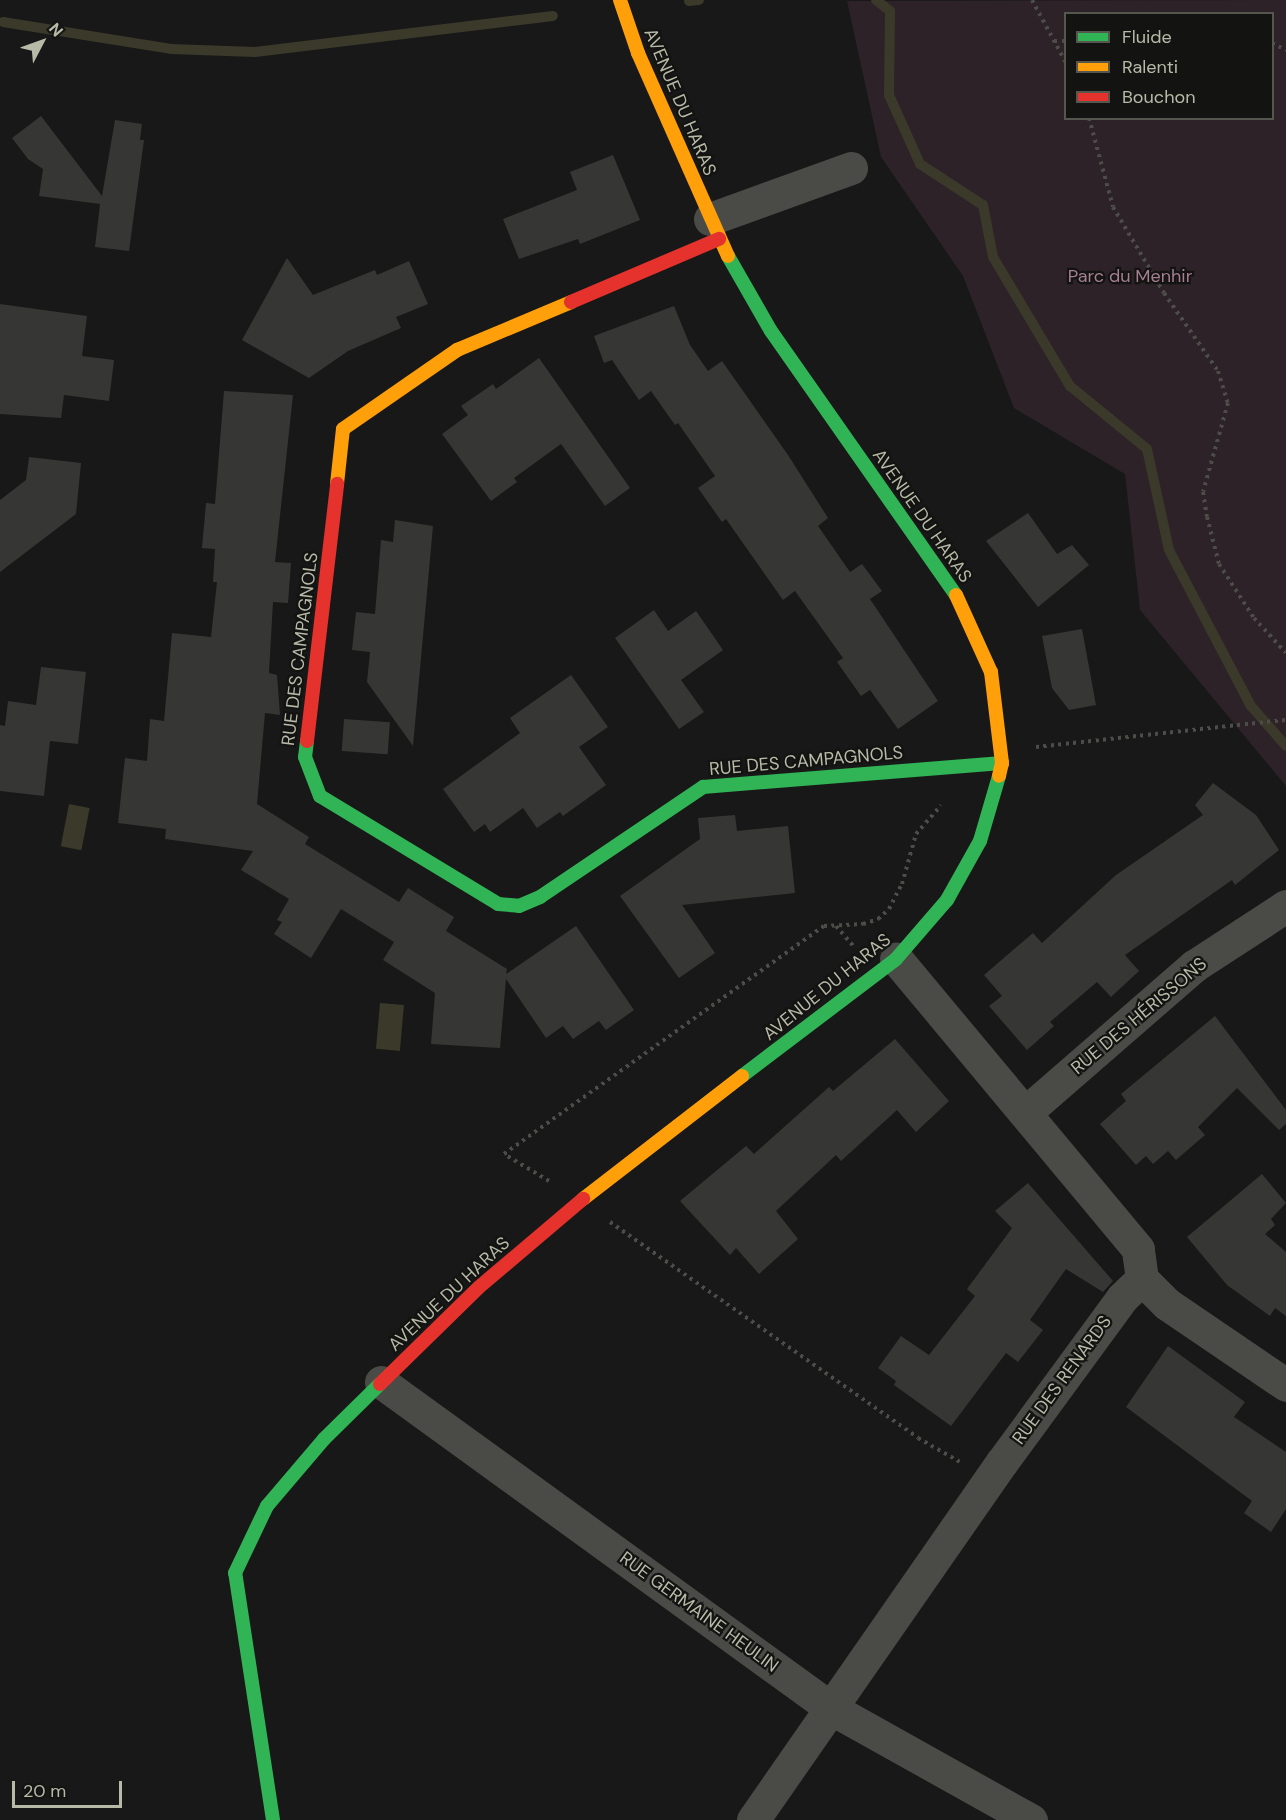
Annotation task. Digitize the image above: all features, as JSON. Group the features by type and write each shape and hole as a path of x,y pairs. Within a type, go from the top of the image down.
{"street":[{"name":"AVENUE DU HARAS","path":"273,1820 235,1573 267,1506 324,1439 478,1288 581,1201 896,959 947,900 980,840 995,800 1002,763 991,672 954,591 771,331 714,229 620,0"},
{"path":"714,229 851,168"},
{"name":"RUE DES CAMPAGNOLS","path":"714,229 457,350 344,429 305,758 320,795 498,904 519,906 540,897 703,787 1002,763"},
{"name":"RUE DES HÉRISSONS","path":"1026,1112 1194,966 1286,906"},
{"path":"896,959 1138,1249 1142,1279 1167,1304 1286,1385"},
{"name":"RUE DES RENARDS","path":"753,1820 1122,1298 1142,1279"},
{"name":"RUE GERMAINE HEULIN","path":"381,1382 832,1709 1031,1820"}],"path":[{"path":"1032,0 1064,61"},
{"path":"1054,41 1064,41"},
{"path":"1090,120 1113,207 1164,293 1218,371 1228,403 1203,492 1207,517 1219,564 1254,618 1286,653"},
{"path":"1000,742 1021,740 1030,748 1286,720"},
{"path":"958,765 962,789 932,812 916,834 902,884 889,909 878,919 863,924 824,926 504,1154 581,1201 918,1438 992,1480"}],"green space":[{"name":"Parc du Menhir","path":"1286,0 1286,786 1140,610 1125,474 1014,408 963,276 881,157 847,1"}],"shaded area":[{"path":"69,804 90,808 81,850 61,846"},
{"path":"380,1003 404,1005 400,1051 376,1049"}],"building":[{"path":"41,116 102,196 115,120 142,124 140,140 144,140 129,251 95,247 100,204 39,196 43,169 28,159 12,138"},
{"path":"613,155 640,220 580,244 578,239 519,259 503,219 577,190 570,172"},
{"path":"287,258 313,295 375,270 377,275 409,261 428,304 396,317 401,328 348,351 309,378 242,340"},
{"path":"0,304 87,316 82,356 114,360 109,401 64,395 61,418 0,414"},
{"path":"674,306 690,345 708,371 722,361 788,455 828,518 818,526 850,572 862,564 882,591 870,599 938,701 898,729 870,690 861,696 837,662 843,658 795,591 783,600 726,519 722,522 698,488 715,476 678,423 675,425 651,391 639,400 612,360 604,363 594,336"},
{"path":"539,358 630,488 605,506 561,444 514,478 517,482 491,501 442,434 468,415 461,406 493,384 496,389"},
{"path":"224,391 293,395 275,562 291,563 288,603 273,602 269,673 277,675 280,715 265,713 257,804 309,837 305,844 399,902 408,888 454,917 446,931 507,969 506,974 576,926 634,1010 606,1030 599,1021 573,1039 563,1026 546,1038 506,979 500,1048 431,1044 435,993 383,960 394,942 341,909 311,958 274,934 282,922 277,920 289,899 241,870 253,851 165,839 166,829 118,823 125,758 147,761 150,719 164,721 172,633 211,637 217,582 213,582 215,549 202,548 206,503 215,504"},
{"path":"29,457 81,463 76,514 0,572 0,500 26,480"},
{"path":"1028,513 1057,554 1072,545 1089,565 1038,607 986,541"},
{"path":"395,520 433,526 413,746 367,682 370,652 352,650 356,612 375,614 381,540 393,542"},
{"path":"654,610 668,631 696,611 723,650 681,680 704,712 679,729 615,638"},
{"path":"1082,629 1096,705 1069,710 1052,688 1042,636"},
{"path":"41,667 86,672 78,744 50,741 44,796 0,791 0,725 5,726 8,701 36,705"},
{"path":"571,675 608,727 579,747 606,785 563,816 560,812 537,828 523,808 490,832 485,824 474,832 443,789 520,733 510,718"},
{"path":"344,719 390,722 388,754 342,751"},
{"path":"1213,783 1256,815 1279,850 1235,885 1232,880 1125,955 1139,971 1111,997 1097,982 1050,1022 1054,1026 1027,1050 989,1006 1002,996 984,975 1033,933 1042,943 1116,875 1203,815 1195,805"},
{"path":"735,815 737,831 788,826 795,893 682,905 715,953 679,978 620,896 700,839 698,818"},
{"path":"1215,1016 1286,1110 1286,1124 1279,1130 1237,1088 1198,1127 1205,1135 1176,1160 1168,1151 1153,1164 1146,1156 1136,1165 1100,1124 1126,1101 1121,1094"},
{"path":"895,1039 949,1101 916,1132 897,1110 841,1161 836,1155 776,1211 798,1239 759,1274 736,1248 730,1255 680,1201 746,1146 754,1154 829,1087 833,1091"},
{"path":"1262,1174 1286,1203 1271,1219 1275,1225 1265,1234 1286,1252 1286,1316 1275,1308 1270,1316 1227,1285 1187,1237"},
{"path":"1028,1183 1113,1281 1103,1292 1066,1269 1030,1320 1043,1330 1018,1362 1006,1353 951,1426 894,1385 896,1381 878,1368 901,1336 929,1355 975,1296 967,1289 1012,1228 995,1211"},
{"path":"1168,1346 1245,1402 1234,1417 1286,1452 1286,1509 1271,1532 1244,1513 1252,1501 1126,1407"}],"waterway":[{"path":"689,1 699,0"},
{"path":"876,0 890,11 889,95 920,164 983,205 993,257 1070,386 1147,449 1169,550 1251,706 1286,746"},
{"path":"3,22 171,49 255,52 553,16"}],"traffic: fast":[{"path":"728,256 771,331 956,595"},
{"path":"307,741 305,757 320,796 498,904 519,906 540,897 703,787 1002,763"},
{"path":"742,1076 896,959 947,900 980,841 999,776"},
{"path":"273,1820 235,1573 267,1506 324,1439 380,1384"}],"traffic: slow":[{"path":"620,0 638,53 728,256"},
{"path":"337,484 343,429 457,350 571,302"},
{"path":"956,595 991,672 1002,763 999,776"},
{"path":"583,1199 742,1076"}],"traffic: jam":[{"path":"571,302 719,239"},
{"path":"307,741 337,484"},
{"path":"380,1384 478,1288 583,1199"}]}
